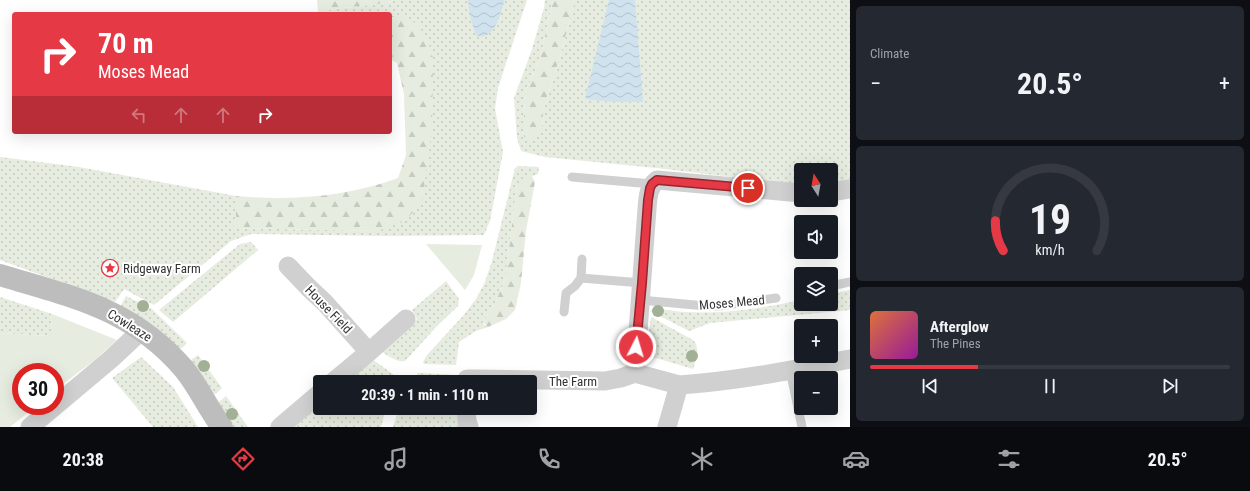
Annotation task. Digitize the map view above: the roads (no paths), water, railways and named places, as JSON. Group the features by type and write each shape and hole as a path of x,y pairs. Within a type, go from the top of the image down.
{"main road":[{"name":"Cowleaze","path":"0,275 86,301 114,313 142,330 161,345 187,373 222,427"}],"street":[{"path":"794,192 657,180 652,184 648,200 634,373 679,385 702,384 850,359"},
{"path":"838,191 850,189"},
{"name":"House Field","path":"288,266 325,303 369,352"},
{"path":"341,375 406,319"},
{"path":"30,427 111,359 142,330"},
{"name":"The Farm","path":"537,380 612,381 634,373"},
{"path":"666,427 679,385"},
{"path":"280,427 313,399"},
{"path":"467,415 469,427"}],"lane":[{"path":"576,177 652,184"},
{"path":"564,312 566,293 575,286 581,278 582,259"},
{"name":"Moses Mead","path":"581,278 706,306 719,306 776,298"},
{"path":"838,285 850,282"},
{"path":"790,370 802,427"}],"water":[{"path":"468,0 505,0 496,25 489,34 485,36 476,36 470,16"},
{"path":"609,0 635,0 643,102 614,102 585,99"}],"place":[{"name":"Ridgeway Farm","path":"110,268"}]}
